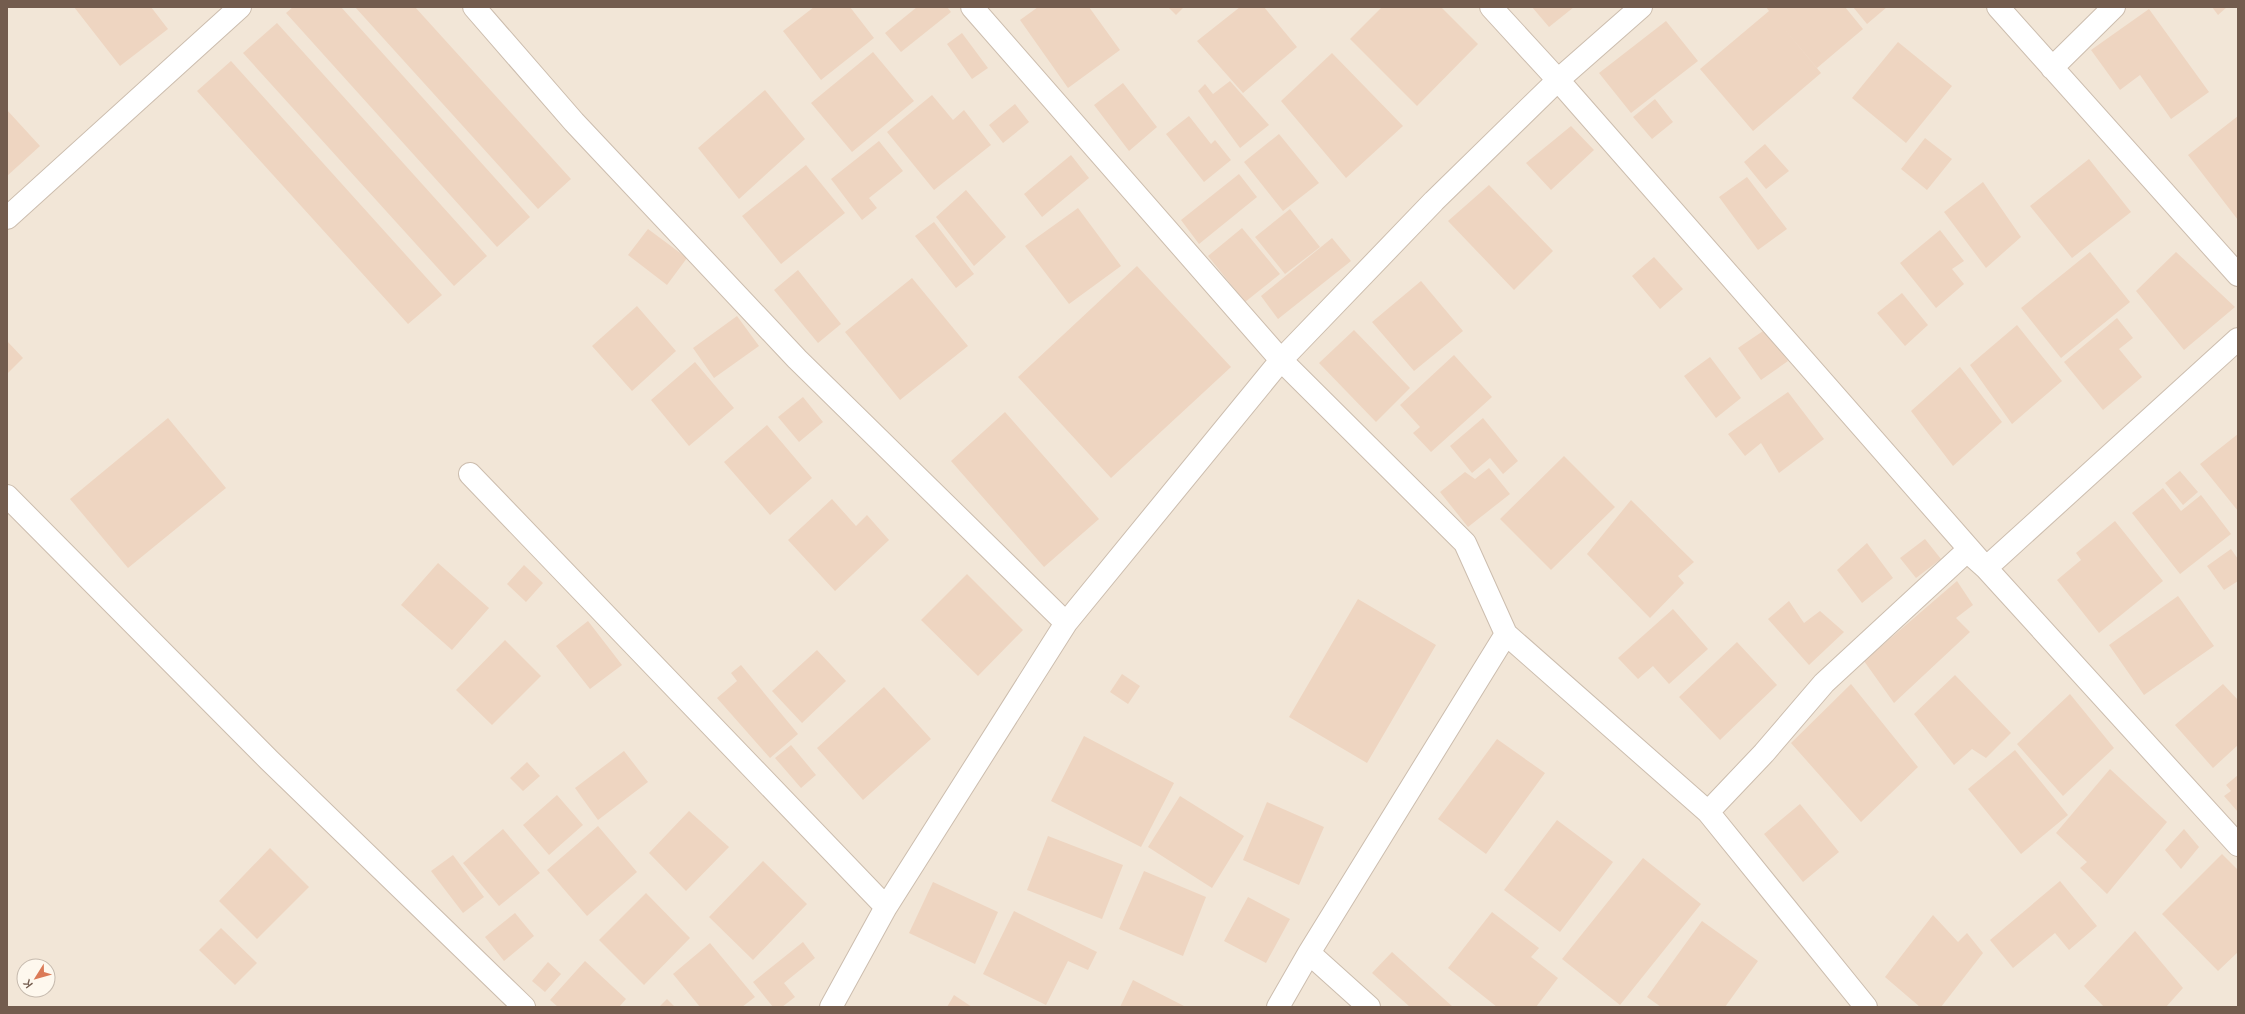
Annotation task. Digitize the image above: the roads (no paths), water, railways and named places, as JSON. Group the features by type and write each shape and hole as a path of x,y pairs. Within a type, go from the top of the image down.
{"street":[{"path":"7,218 240,7"},
{"path":"474,7 574,122 792,353 1066,623"},
{"path":"972,7 1281,360 1465,543 1506,634 1708,812 1866,1007"},
{"path":"1491,7 1558,80 1986,568 2238,845"},
{"path":"831,1007 886,907 1066,623 1281,360 1434,201 1558,80 1642,7"},
{"path":"1998,7 2238,275"},
{"path":"2052,68 2114,7"},
{"path":"1986,568 2238,339"},
{"path":"470,474 886,907"},
{"path":"7,496 269,760 524,1007"},
{"path":"1708,812 1764,753 1824,683 1967,551 1986,568"},
{"path":"1278,1007 1309,953 1506,634"},
{"path":"1309,953 1369,1007"}]}
